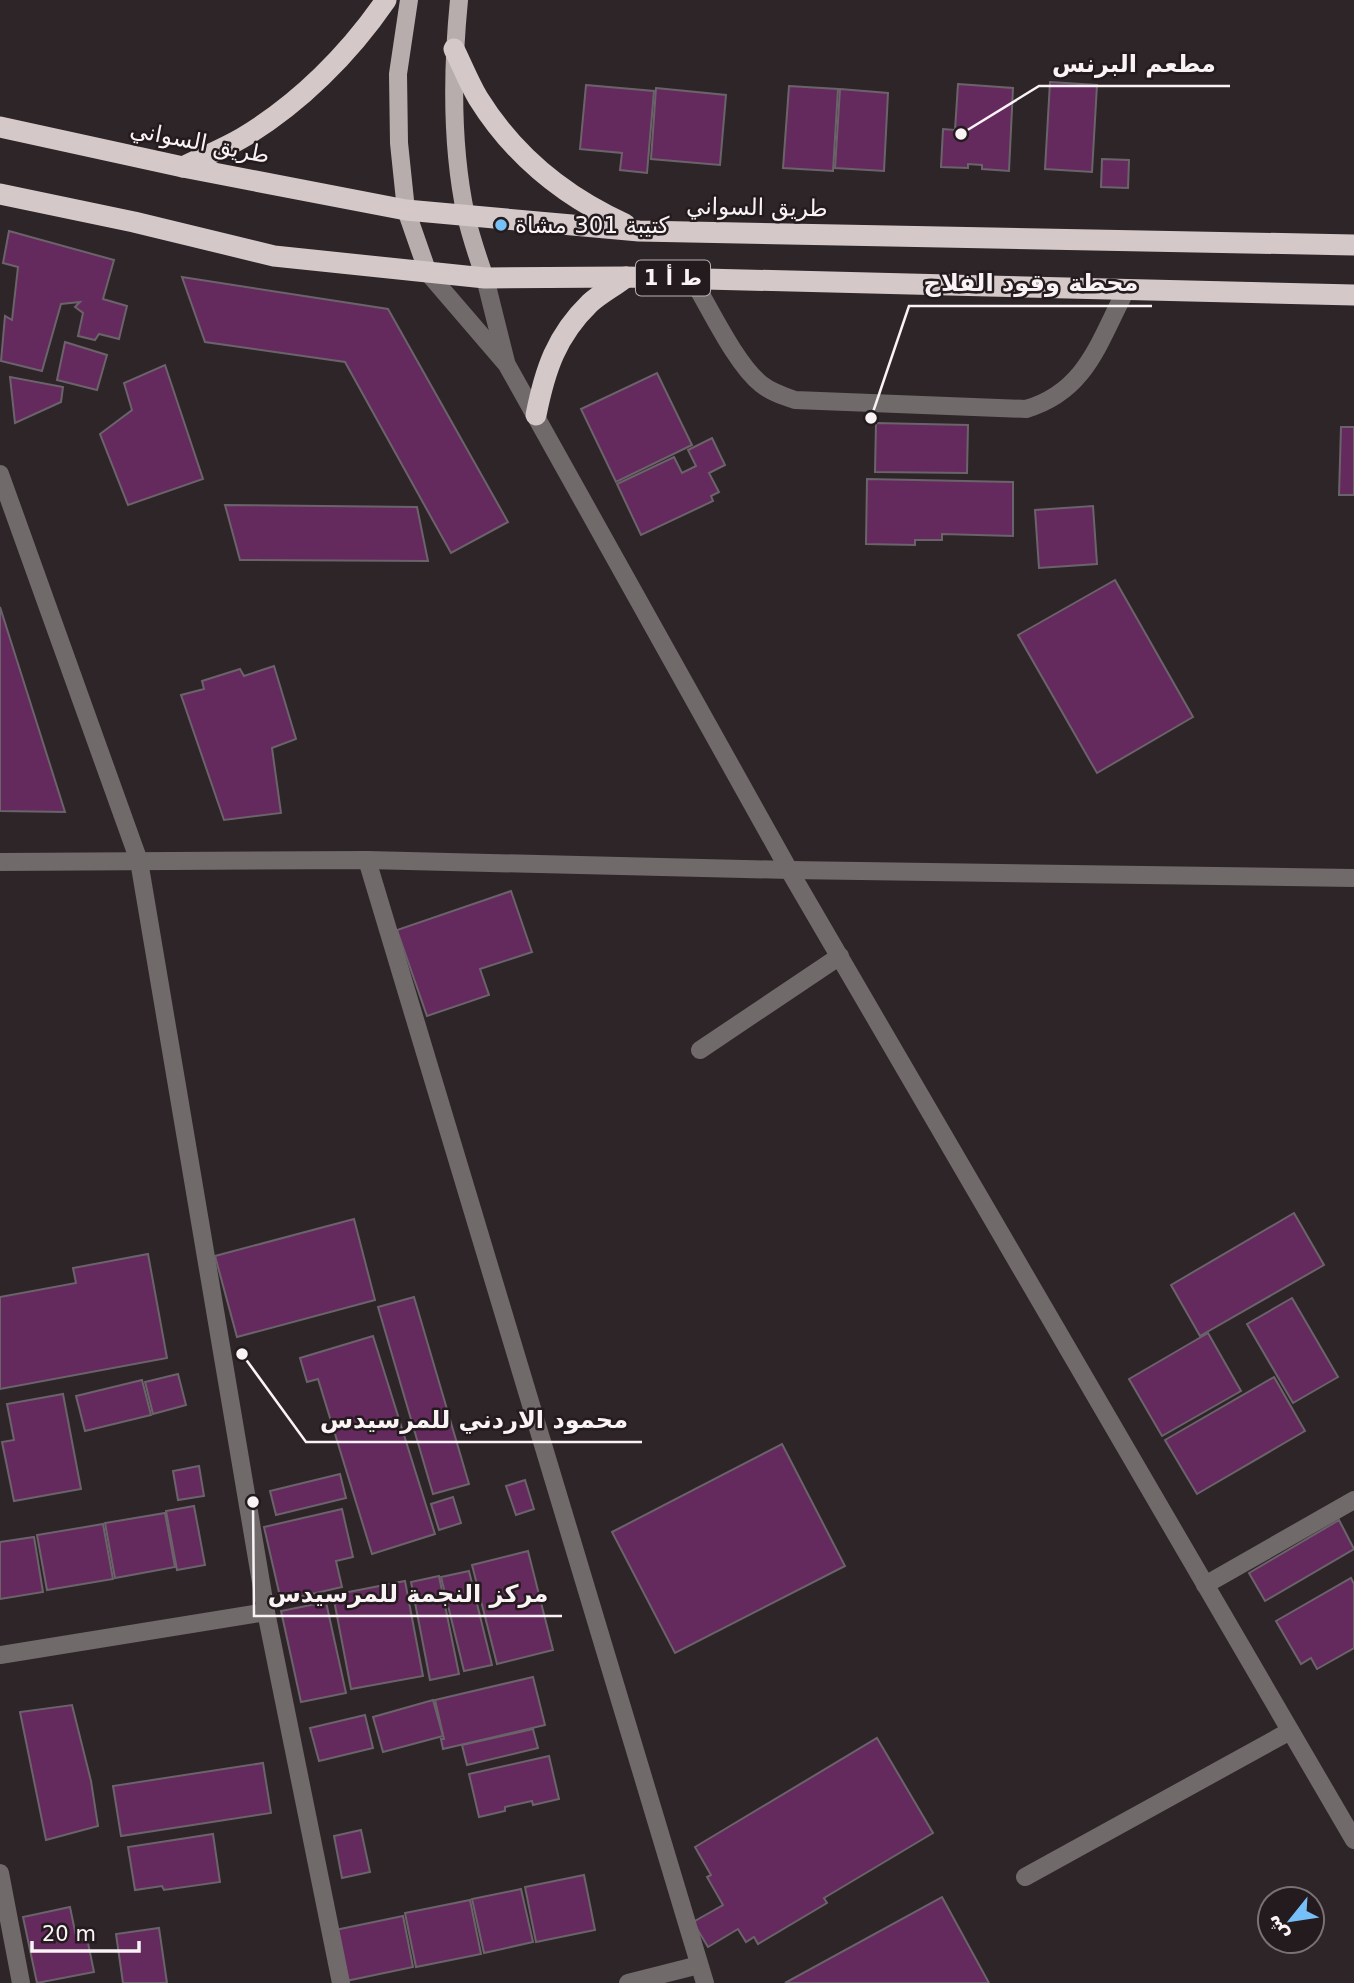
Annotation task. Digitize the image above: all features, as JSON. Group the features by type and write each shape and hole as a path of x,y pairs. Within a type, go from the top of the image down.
{"highway":[{"path":"183,167 242,137 296,99 344,54 386,0"},
{"path":"454,49 477,97 527,159 547,178 591,209 639,231"},
{"name":"طريق السواني","path":"0,127 183,167 406,210 639,231 1354,245"},
{"name":"ط أ 1","path":"0,194 134,222 274,256 485,278 626,277 1354,295"},
{"path":"536,415 545,373 563,335 591,302 626,277"}],"main road":[{"path":"409,0 398,74 399,143 406,210 428,273"},
{"path":"459,0 454,49 455,135 466,215 485,278"}],"street":[{"path":"428,273 507,365 789,870 1354,1840"},
{"path":"485,278 507,365"},
{"path":"692,279 748,370 761,384 778,394 795,400 1026,409 1052,399 1074,383 1085,368 1126,290"},
{"path":"0,474 139,861 265,1612 341,1983"},
{"path":"367,860 705,1983"},
{"path":"0,862 367,860 789,870 1354,878"},
{"path":"700,1050 840,956"},
{"path":"1205,1585 1354,1500"},
{"path":"0,1655 265,1612"},
{"path":"1025,1877 1290,1731"},
{"path":"0,1873 21,1983"},
{"path":"628,1983 699,1965"}],"building":[{"path":"1050,82 1097,85 1092,172 1045,169"},
{"path":"958,84 1013,88 1009,171 982,169 982,165 968,164 968,168 941,167 943,129 955,130"},
{"path":"586,85 654,91 647,173 620,170 622,153 580,149"},
{"path":"789,86 838,89 833,171 783,168"},
{"path":"656,88 726,95 720,165 651,159"},
{"path":"840,89 888,93 884,171 835,168"},
{"path":"1102,159 1129,160 1128,188 1101,187"},
{"path":"9,231 114,260 103,299 127,306 119,339 99,334 95,340 78,336 83,313 75,307 80,302 61,304 42,371 1,361 5,316 12,320 18,267 3,263"},
{"path":"182,277 388,309 508,522 451,553 345,362 205,342"},
{"path":"65,342 107,355 97,390 57,380"},
{"path":"165,365 203,479 128,505 100,434 132,410 124,383"},
{"path":"657,373 692,445 616,482 581,409"},
{"path":"10,377 63,387 61,402 15,423"},
{"path":"876,423 968,425 967,473 875,472"},
{"path":"1341,427 1354,427 1354,495 1339,495"},
{"path":"712,438 725,465 709,473 719,492 711,496 713,501 641,535 617,484 674,457 682,473 696,466 688,450"},
{"path":"867,479 1013,482 1013,536 942,534 942,540 915,540 915,545 866,544"},
{"path":"225,505 417,507 428,561 240,560"},
{"path":"1093,506 1097,564 1039,568 1035,510"},
{"path":"1115,580 1193,717 1097,773 1018,635"},
{"path":"0,607 65,812 0,811"},
{"path":"274,666 296,739 272,748 281,813 224,820 181,695 204,689 202,681 240,669 244,676"},
{"path":"511,891 532,952 480,969 489,995 427,1016 397,930"},
{"path":"1294,1213 1324,1265 1200,1336 1171,1285"},
{"path":"354,1219 375,1300 237,1337 215,1256"},
{"path":"148,1254 167,1358 0,1389 0,1297 76,1283 73,1268"},
{"path":"414,1297 469,1484 433,1494 378,1307"},
{"path":"1292,1298 1338,1377 1293,1403 1247,1324"},
{"path":"1208,1333 1241,1391 1162,1436 1129,1379"},
{"path":"373,1336 435,1534 372,1554 318,1379 307,1382 300,1358"},
{"path":"178,1374 186,1405 153,1414 145,1382"},
{"path":"1274,1377 1305,1431 1197,1494 1165,1440"},
{"path":"142,1380 151,1415 85,1431 76,1396"},
{"path":"63,1394 81,1489 14,1501 2,1442 14,1440 7,1404"},
{"path":"782,1444 845,1566 675,1653 612,1532"},
{"path":"199,1466 204,1496 178,1500 173,1471"},
{"path":"340,1474 346,1498 276,1515 270,1491"},
{"path":"525,1480 534,1509 516,1515 506,1486"},
{"path":"453,1497 461,1523 439,1530 431,1504"},
{"path":"194,1506 205,1565 177,1570 166,1511"},
{"path":"342,1509 353,1557 336,1561 342,1587 281,1601 264,1527"},
{"path":"165,1513 175,1567 115,1578 105,1523"},
{"path":"1339,1520 1354,1549 1265,1601 1249,1573"},
{"path":"103,1524 113,1579 47,1590 37,1535"},
{"path":"34,1537 43,1592 0,1599 0,1542"},
{"path":"528,1551 553,1650 497,1664 472,1565"},
{"path":"469,1571 492,1665 464,1671 441,1577"},
{"path":"439,1576 459,1674 430,1680 411,1582"},
{"path":"1351,1578 1354,1584 1354,1648 1317,1669 1311,1658 1301,1664 1276,1621"},
{"path":"405,1581 423,1676 351,1689 333,1595"},
{"path":"326,1602 346,1693 301,1702 281,1611"},
{"path":"533,1677 545,1725 443,1749 441,1739 444,1739 435,1700"},
{"path":"433,1700 443,1736 383,1752 373,1717"},
{"path":"72,1705 91,1781 98,1826 46,1840 20,1712"},
{"path":"365,1715 373,1748 319,1761 310,1728"},
{"path":"533,1729 538,1748 467,1765 462,1745"},
{"path":"877,1738 933,1833 824,1898 827,1903 758,1944 754,1937 746,1942 738,1929 708,1947 693,1922 723,1905 707,1877 711,1875 695,1847"},
{"path":"549,1756 559,1799 533,1805 532,1801 505,1807 505,1811 479,1817 469,1774"},
{"path":"263,1763 271,1813 121,1836 113,1786"},
{"path":"361,1830 370,1872 342,1878 334,1836"},
{"path":"213,1834 220,1882 164,1890 162,1886 135,1890 128,1847"},
{"path":"584,1875 595,1930 536,1942 525,1887"},
{"path":"521,1889 533,1942 484,1953 472,1899"},
{"path":"942,1897 989,1983 785,1983"},
{"path":"470,1900 481,1954 416,1967 405,1913"},
{"path":"70,1907 77,1941 87,1938 94,1972 37,1983 23,1917"},
{"path":"403,1916 413,1967 346,1981 335,1930"},
{"path":"159,1928 167,1983 123,1983 116,1934"}],"place":[{"name":"مطعم البرنس","path":"961,134"},
{"name":"كتيبة 301 مشاة","path":"501,225"},
{"name":"محطة وقود الفلاح","path":"871,418"},
{"name":"محمود الاردني للمرسيدس","path":"242,1354"},
{"name":"مركز النجمة للمرسيدس","path":"253,1502"}]}
